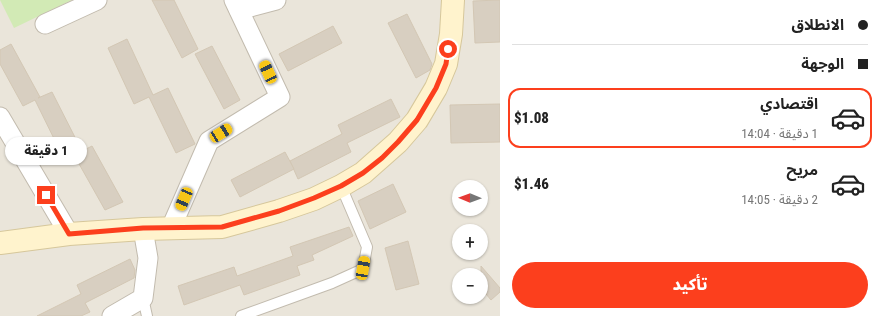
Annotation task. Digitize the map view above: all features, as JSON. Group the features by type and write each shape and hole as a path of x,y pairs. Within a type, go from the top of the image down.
{"street":[{"path":"45,24 97,0"},
{"path":"171,228 209,141 280,97 236,5 276,0"},
{"path":"0,242 69,234 143,228 222,227 279,211 341,186 363,173 398,142 417,120 436,88 446,64 451,34 453,0"},
{"path":"0,117 69,234"},
{"path":"112,316 145,307 148,258 143,228"}],"lane":[{"path":"241,316 332,283 363,268 367,248 341,186"}],"shaded area":[{"path":"0,0 500,0 500,316 0,316"}],"green space":[{"path":"0,0 72,0 14,28"}],"building":[{"path":"152,0 174,0 198,49 182,58"},
{"path":"500,0 500,42 475,43 473,1"},
{"path":"407,14 432,64 430,70 416,78 388,23"},
{"path":"333,26 342,43 288,71 279,54"},
{"path":"127,39 153,95 168,88 195,144 176,153 149,97 134,104 108,48"},
{"path":"11,44 40,97 38,98 52,92 82,151 92,146 123,202 105,210 74,155 80,152 64,159 35,100 23,106 0,64 0,50"},
{"path":"212,46 240,100 224,109 195,54"},
{"path":"391,99 400,117 347,143 351,152 298,179 290,161 342,134 338,125"},
{"path":"500,104 500,142 451,143 450,105"},
{"path":"285,152 294,169 240,197 231,180"},
{"path":"393,184 406,212 370,229 358,201"},
{"path":"349,227 353,236 312,255 314,260 297,266 300,275 244,295 240,285 184,305 178,286 234,267 237,276 293,256 290,247"},
{"path":"408,241 419,284 396,290 385,248"},
{"path":"130,259 135,270 134,278 85,303 90,312 81,316 37,316 81,294 77,285"},
{"path":"488,274 500,288 500,292 491,300 488,296"}],"route":[{"path":"46,195 69,234 143,228 222,227 279,211 341,186 363,173 382,158 417,120 436,88 446,64 448,49"}]}
